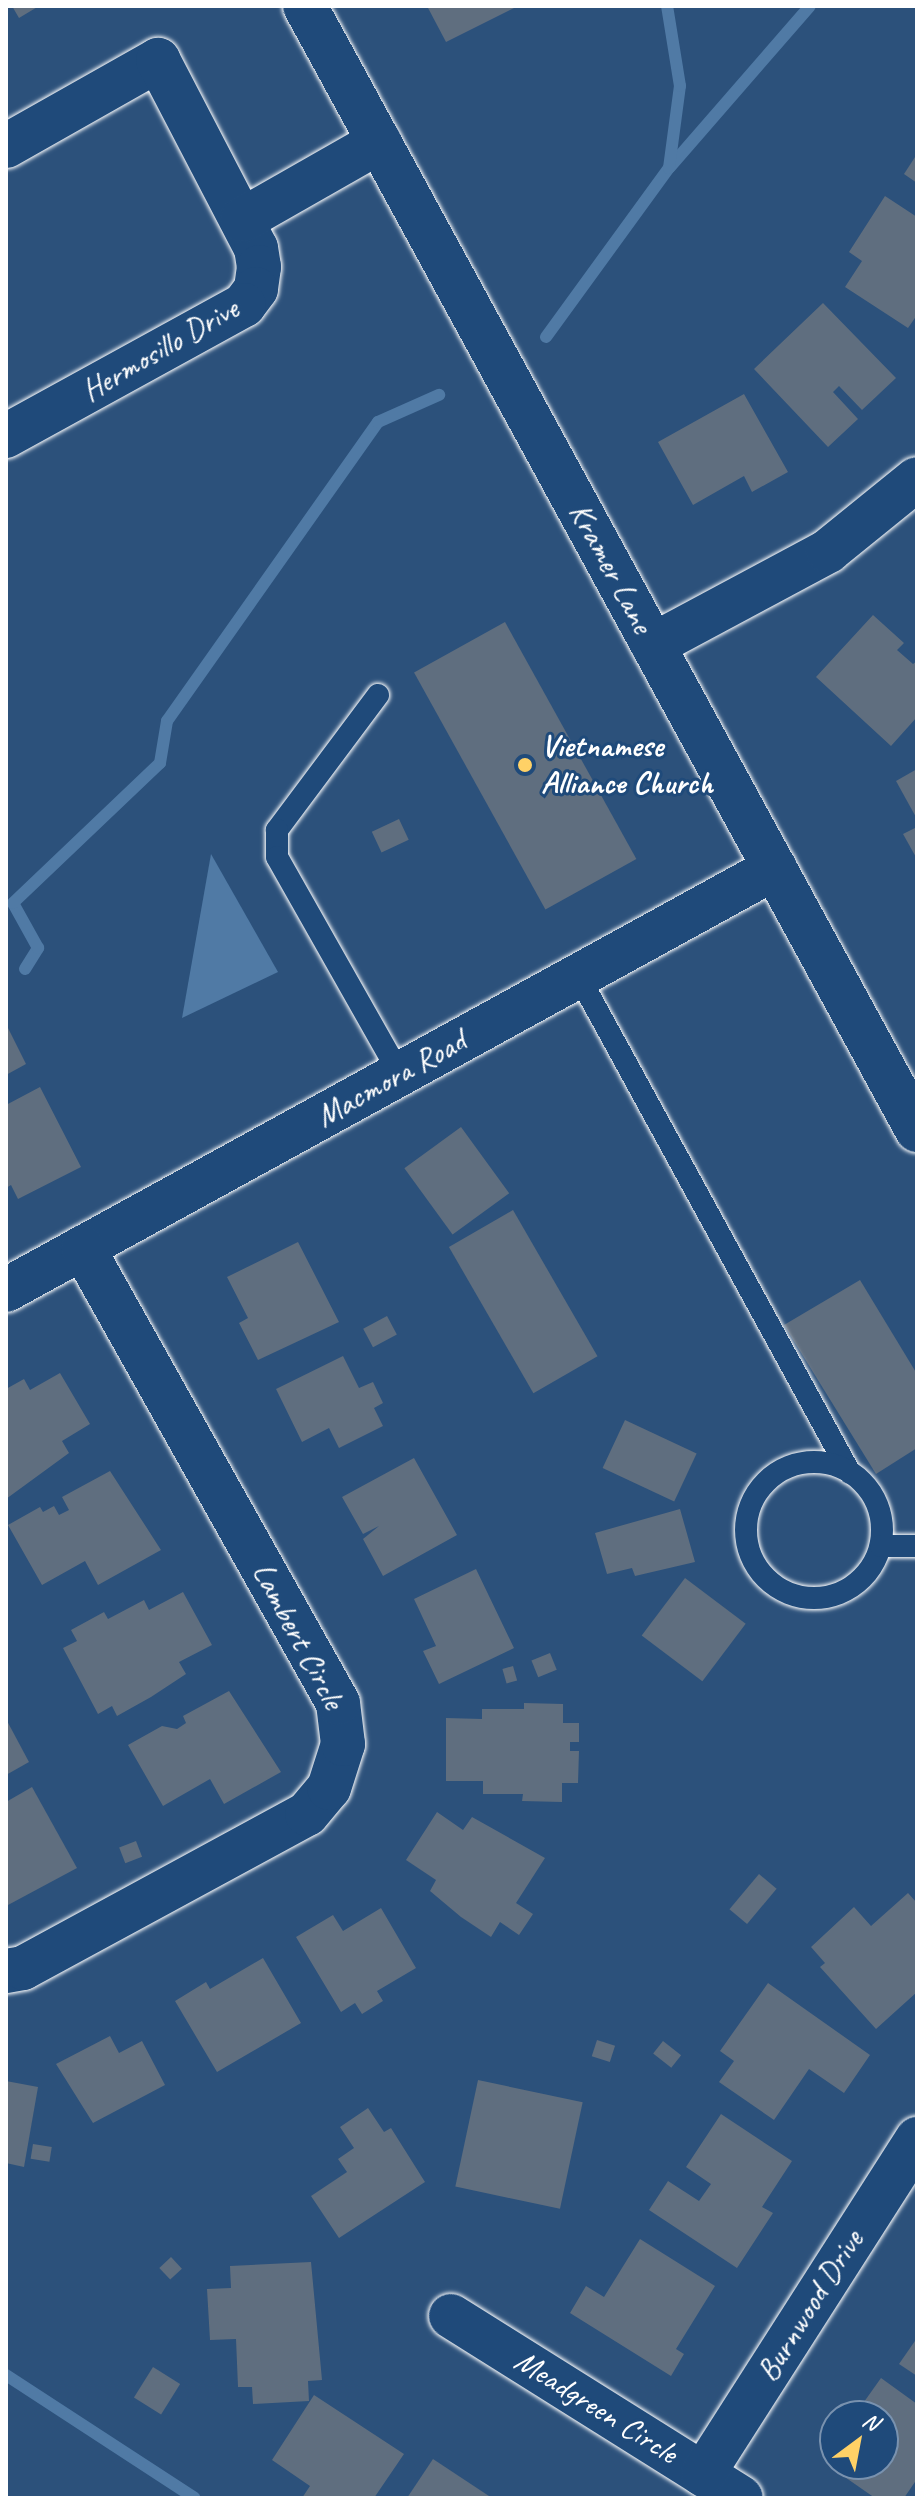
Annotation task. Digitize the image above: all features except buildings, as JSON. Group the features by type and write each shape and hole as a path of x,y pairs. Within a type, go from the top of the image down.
{"street":[{"name":"Kramer Lane","path":"305,6 917,1130"},
{"name":"Hermosillo Drive","path":"6,146 158,60 242,220 259,267 256,289 244,305 6,436"},
{"path":"242,220 379,142"},
{"path":"653,645 828,551 910,500"},
{"name":"Macmora Road","path":"6,1290 775,868"},
{"name":"Lambert Circle","path":"6,1971 23,1968 307,1814 329,1788 343,1744 338,1703 83,1248"},
{"name":"Burnwood Drive","path":"703,2474 917,2139"},
{"name":"Meadgreen Circle","path":"451,2316 741,2498"}],"lane":[{"path":"378,695 277,830 277,857 400,1074"},
{"path":"579,977 850,1473 880,1512 881,1546 856,1584 814,1599 771,1584 747,1546 752,1500 784,1469 829,1464 850,1473"},
{"path":"881,1546 917,1546"}],"water":[{"path":"211,854 278,972 182,1018"}],"waterway":[{"path":"546,337 669,168 680,86 667,6"},
{"path":"670,167 810,6"},
{"path":"25,969 38,948 13,903 160,763 167,721 378,422 439,395"},
{"path":"6,2375 195,2498"}],"place":[{"name":"Vietnamese Alliance Church","path":"525,765"}]}
